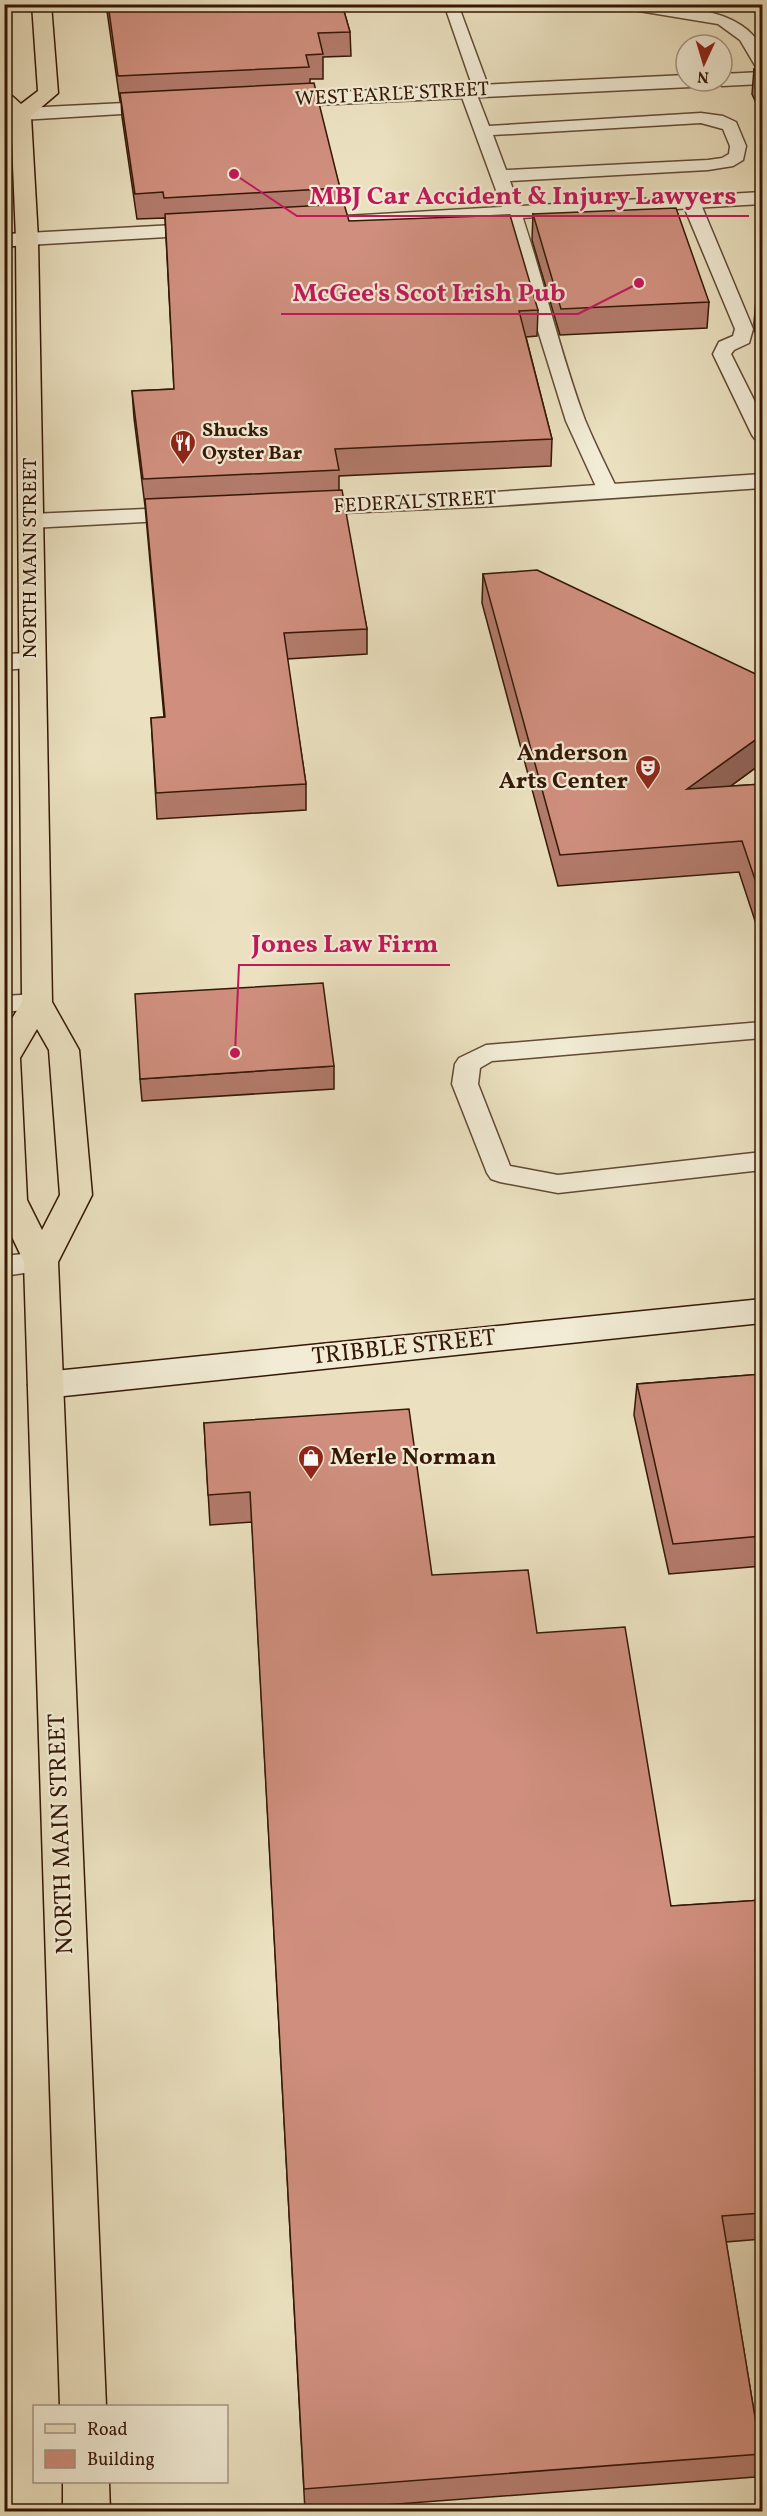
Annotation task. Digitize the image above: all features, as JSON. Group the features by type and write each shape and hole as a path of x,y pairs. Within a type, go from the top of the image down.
{"main road":[{"path":"10,109 48,93 41,4"},
{"name":"NORTH MAIN STREET","path":"10,109 27,240 31,521 18,662 37,1002 64,1050 76,1195 41,1262"},
{"name":"NORTH MAIN STREET","path":"37,1002 5,1058 11,1200 41,1262 83,2405"},
{"path":"86,2483 87,2511"}],"street":[{"path":"734,79 762,78"},
{"name":"WEST EARLE STREET","path":"257,102 674,82"},
{"path":"10,109 187,106"},
{"path":"286,225 762,198"},
{"path":"4,241 226,228"},
{"name":"FEDERAL STREET","path":"281,509 762,481"},
{"path":"31,521 212,513"},
{"name":"TRIBBLE STREET","path":"45,1385 762,1311"}],"lane":[{"path":"627,4 723,20 746,37 762,64"},
{"path":"453,5 475,91 482,130 513,212 526,263 576,421 608,491"},
{"path":"482,130 701,118 717,120 730,126 738,146 737,156 727,162 708,165 499,176"},
{"path":"690,202 744,329 742,339 726,346 722,354 762,435"},
{"path":"4,1004 37,1002"},
{"path":"762,1030 486,1053 468,1064 465,1084 501,1173 558,1184 762,1161"},
{"path":"4,1266 41,1262"}],"building":[{"path":"108,4 342,4 350,32 318,33 323,54 306,55 309,67 118,76"},
{"path":"754,69 762,69 762,87"},
{"path":"314,83 340,188 164,198 163,192 135,194 120,93"},
{"path":"344,204 349,221 510,215 538,310 519,311 552,439 335,449 339,470 143,479 132,391 174,389 165,214"},
{"path":"676,208 709,302 561,309 533,214"},
{"path":"756,298 762,298 762,316 757,306"},
{"path":"342,490 367,629 284,633 306,784 156,793 151,718 165,717 145,499"},
{"name":"Anderson Arts Center","path":"537,570 762,677 762,735 687,789 762,784 762,900 742,841 560,855 483,574"},
{"path":"323,983 334,1066 140,1079 135,994"},
{"path":"762,1374 762,1536 673,1544 637,1384"},
{"path":"409,1409 432,1575 528,1570 537,1633 625,1627 671,1906 762,1900 762,2213 722,2216 761,2454 304,2489 250,1492 208,1495 204,1423"}],"place":[{"name":"MBJ Car Accident & Injury Lawyers","path":"234,174"},
{"name":"McGee's Scot Irish Pub","path":"639,283"},
{"name":"Shucks Oyster Bar","path":"183,466"},
{"name":"Anderson Arts Center","path":"648,791"},
{"name":"Jones Law Firm","path":"235,1053"},
{"name":"Merle Norman","path":"311,1481"}]}
